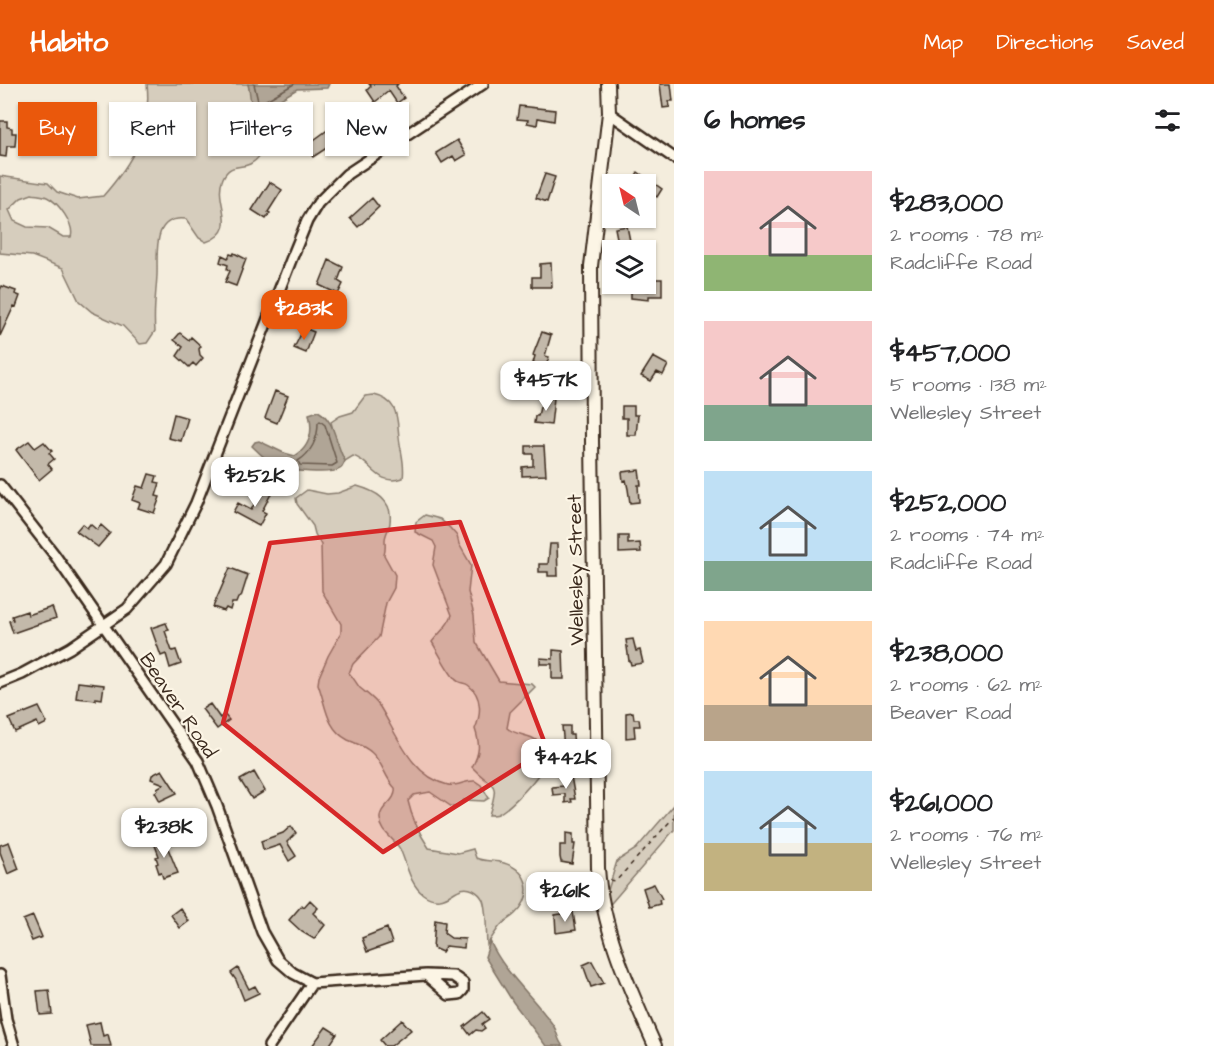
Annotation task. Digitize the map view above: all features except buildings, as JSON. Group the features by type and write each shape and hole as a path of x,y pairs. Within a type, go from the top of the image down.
{"main road":[{"name":"Wellesley Street","path":"608,84 609,113 591,266 599,878 608,929 655,1046"}],"street":[{"path":"0,683 70,648 127,609 166,564 196,502 291,260 307,221 318,202 347,174 483,84"},
{"path":"609,113 674,158"},
{"name":"Beaver Road","path":"0,485 54,554 198,761 217,806 262,932 278,960 293,973 312,983"},
{"path":"0,975 6,1019 14,1046"},
{"path":"269,1046 312,983 426,975"}],"path":[{"path":"599,878 616,881 674,817"}],"highlighted area":[{"path":"460,522 547,749 383,852 223,723 270,543"}],"shaded area":[{"path":"147,84 248,84 252,102 208,102 208,156 258,156 250,164 229,170 223,178 221,196 224,223 217,237 206,242 199,238 186,219 175,219 162,229 157,247 155,331 147,343 140,344 123,326 92,312 79,301 63,268 32,256 0,253 0,176 48,183 57,192 78,199 103,196 132,156 196,156 196,102 148,102","holes":["32,194 47,197 68,220 72,232 71,237 63,237 48,228 27,227 14,221 9,210 21,198"]},
{"path":"374,395 389,402 396,414 403,478 394,480 381,477 360,459 353,456 345,461 337,447 331,422 353,412 365,396"},
{"path":"357,486 376,494 386,502 389,508 390,524 385,538 384,555 395,575 394,588 386,603 379,637 353,664 349,673 360,688 378,704 407,754 424,773 448,785 475,781 481,785 489,798 484,801 464,800 458,806 452,807 430,792 414,795 408,801 416,826 429,848 458,853 473,849 476,858 504,863 513,867 524,878 527,892 525,900 515,914 500,926 487,945 484,905 477,893 464,888 444,898 435,899 423,894 414,884 400,849 385,832 380,819 382,811 395,793 395,788 372,753 335,730 318,684 328,656 341,633 341,624 322,591 321,545 313,526 297,504 296,498 307,490 327,494 338,493"},
{"path":"425,515 440,519 450,528 457,536 471,565 468,592 474,615 476,642 499,681 532,684 535,687 510,712 507,728 537,741 544,750 545,762 525,791 496,815 489,815 494,795 493,786 472,767 478,748 475,729 479,718 478,700 473,689 457,681 452,675 432,642 452,615 433,565 436,547 433,541 415,532 416,522"},
{"path":"674,805 674,830 600,916 617,861 636,849"}],"water":[{"path":"248,84 329,84 327,88 297,89 276,102 251,102"},
{"path":"318,411 324,415 332,427 345,461 340,469 319,472 278,467 252,446 259,441 295,456 308,443 310,437 309,414"},
{"path":"490,941 503,964 553,1025 563,1046 546,1046 513,1002 485,957"}]}
